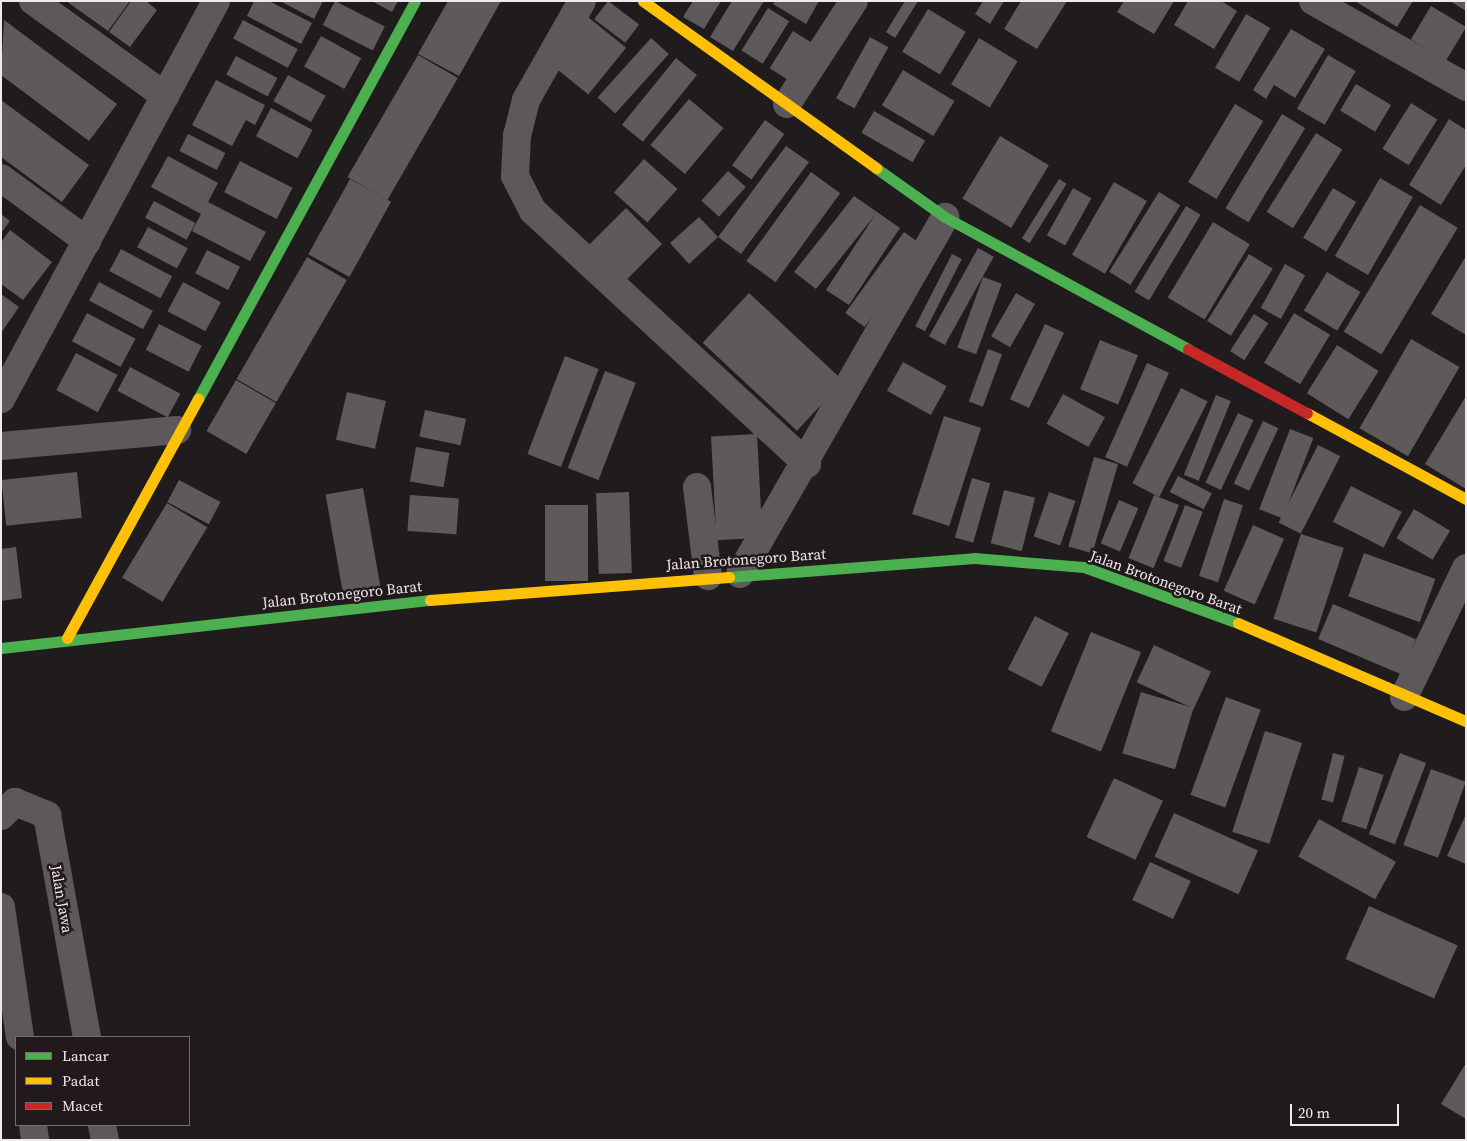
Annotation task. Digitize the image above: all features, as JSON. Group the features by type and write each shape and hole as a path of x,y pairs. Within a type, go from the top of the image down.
{"street":[{"path":"33,1 165,96"},
{"path":"4,385 87,241 216,1"},
{"path":"67,638 178,430 415,1"},
{"path":"582,1 526,100 517,135 515,176 533,211 807,464"},
{"path":"643,1 945,217 1466,499"},
{"path":"787,104 854,1"},
{"path":"1313,1 1464,80"},
{"path":"1,178 87,241"},
{"path":"740,574 807,464 945,217"},
{"path":"1,446 178,430"},
{"path":"697,488 708,576"},
{"name":"Jalan Brotonegoro Barat","path":"1,648 67,638 387,603 708,576 974,558 1084,567 1269,636 1404,696 1466,721"},
{"path":"1404,696 1466,568"},
{"name":"Jalan Jawa","path":"1,816 15,802 47,815 87,1036"},
{"path":"1,907 20,1036"},
{"path":"33,1126 36,1140"},
{"path":"102,1126 105,1140"}],"building":[{"path":"66,1 130,1 108,31"},
{"path":"131,1 146,1 157,10 130,47 109,32"},
{"path":"254,1 269,1 312,23 301,44 247,16"},
{"path":"280,1 323,1 314,19"},
{"path":"335,1 385,26 373,50 323,25"},
{"path":"372,1 398,1 392,12"},
{"path":"448,1 501,1 459,76 418,54"},
{"path":"608,1 639,24 625,43 594,19"},
{"path":"693,1 721,1 704,29 683,17"},
{"path":"732,1 764,1 733,51 710,37"},
{"path":"775,1 819,1 806,24 773,4"},
{"path":"905,1 918,1 895,38 886,32"},
{"path":"983,1 1004,1 990,24 975,14"},
{"path":"1021,1 1067,1 1037,49 1004,29"},
{"path":"1124,1 1174,1 1154,34 1117,12"},
{"path":"1188,1 1221,1 1237,11 1214,49 1174,25"},
{"path":"1355,1 1413,1 1397,27"},
{"path":"1450,1 1466,1 1466,11"},
{"path":"1431,6 1466,27 1446,61 1411,39"},
{"path":"768,8 789,21 763,64 742,50"},
{"path":"928,9 966,32 940,75 902,52"},
{"path":"1246,14 1270,28 1239,82 1215,68"},
{"path":"588,17 626,48 588,94 550,64"},
{"path":"4,20 117,104 89,141 1,75"},
{"path":"243,20 298,49 288,68 233,39"},
{"path":"1291,29 1325,49 1295,98 1274,85 1266,99 1253,90"},
{"path":"793,31 812,43 788,80 770,68"},
{"path":"321,36 361,58 344,89 304,67"},
{"path":"870,37 888,47 854,108 836,98"},
{"path":"651,38 669,54 615,114 597,97"},
{"path":"979,38 1018,61 990,107 951,84"},
{"path":"418,55 458,78 387,200 348,177"},
{"path":"1328,55 1356,71 1325,125 1297,109"},
{"path":"236,56 277,78 268,97 226,75"},
{"path":"676,58 697,75 643,142 622,125"},
{"path":"903,70 954,101 933,136 882,105"},
{"path":"288,75 326,96 311,122 273,101"},
{"path":"216,80 265,105 255,125 246,120 232,146 192,125"},
{"path":"1356,84 1391,105 1375,132 1340,111"},
{"path":"689,99 723,128 685,174 650,145"},
{"path":"1,100 89,165 62,202 1,157"},
{"path":"1411,103 1437,119 1409,165 1382,149"},
{"path":"1235,104 1263,121 1216,199 1188,182"},
{"path":"271,108 312,130 297,158 256,136"},
{"path":"874,111 925,140 913,162 862,133"},
{"path":"1282,114 1305,128 1248,222 1225,208"},
{"path":"1449,119 1466,130 1466,165 1441,205 1409,185"},
{"path":"765,120 784,134 752,179 732,165"},
{"path":"1316,133 1342,149 1293,228 1267,212"},
{"path":"188,134 225,153 217,170 179,151"},
{"path":"1000,136 1049,165 1011,228 962,199"},
{"path":"786,146 809,162 741,254 718,237"},
{"path":"168,156 218,183 208,202 266,232 250,261 192,231 201,214 151,187"},
{"path":"644,159 677,189 647,223 614,192"},
{"path":"240,161 293,188 277,219 224,192"},
{"path":"728,171 746,187 719,217 701,201"},
{"path":"811,172 840,193 775,282 746,261"},
{"path":"1380,178 1413,197 1368,275 1335,256"},
{"path":"350,179 391,202 349,277 308,254"},
{"path":"1059,179 1067,184 1030,243 1022,238"},
{"path":"1114,182 1147,201 1105,274 1072,255"},
{"path":"1073,188 1091,198 1065,245 1047,235"},
{"path":"1333,188 1356,202 1326,252 1303,238"},
{"path":"1159,192 1180,205 1130,285 1109,272"},
{"path":"854,196 900,228 849,305 826,290 875,215 816,289 794,272"},
{"path":"154,201 195,223 187,240 145,218"},
{"path":"1420,205 1458,228 1381,355 1344,332"},
{"path":"1186,206 1201,215 1149,300 1134,292"},
{"path":"626,208 662,244 622,284 586,248"},
{"path":"1,214 10,221 1,233"},
{"path":"699,217 718,237 689,264 670,243"},
{"path":"1213,222 1250,244 1205,320 1168,297"},
{"path":"148,227 188,248 177,268 137,247"},
{"path":"10,230 52,262 23,300 1,284 1,242"},
{"path":"904,232 923,246 865,327 845,313"},
{"path":"978,248 994,257 945,345 929,336"},
{"path":"121,249 172,276 160,298 109,271"},
{"path":"207,250 240,267 228,290 195,273"},
{"path":"952,254 962,259 925,331 915,326"},
{"path":"1249,254 1273,269 1231,336 1207,321"},
{"path":"1466,256 1466,335 1431,314"},
{"path":"307,257 347,280 276,402 236,379"},
{"path":"1285,264 1305,275 1281,319 1261,308"},
{"path":"1327,272 1360,292 1337,331 1304,311"},
{"path":"983,277 1002,284 976,354 957,347"},
{"path":"99,282 153,311 143,329 89,301"},
{"path":"183,282 221,302 205,331 168,311"},
{"path":"749,293 843,381 797,431 703,343"},
{"path":"1016,293 1035,304 1010,347 991,336"},
{"path":"1,294 19,307 1,333"},
{"path":"87,313 136,339 121,367 72,341"},
{"path":"1294,313 1330,335 1300,384 1264,363"},
{"path":"1254,314 1268,323 1244,360 1230,351"},
{"path":"159,324 202,346 189,372 146,350"},
{"path":"1045,324 1064,333 1029,408 1010,399"},
{"path":"1411,339 1459,367 1408,456 1360,428"},
{"path":"1100,340 1138,355 1118,404 1080,389"},
{"path":"1337,345 1379,371 1348,419 1307,393"},
{"path":"988,349 1002,354 983,407 969,402"},
{"path":"76,353 117,375 98,412 56,390"},
{"path":"565,356 599,369 561,467 527,454"},
{"path":"903,362 947,386 931,415 887,391"},
{"path":"1147,363 1169,373 1127,467 1105,457"},
{"path":"130,367 180,394 168,418 117,391"},
{"path":"605,371 636,383 599,480 568,468"},
{"path":"236,380 276,403 246,454 206,431"},
{"path":"1181,388 1208,402 1159,497 1132,483"},
{"path":"347,392 386,401 375,449 336,440"},
{"path":"1063,394 1105,417 1088,447 1047,424"},
{"path":"1216,395 1231,401 1199,481 1184,475"},
{"path":"1466,396 1466,489 1425,464"},
{"path":"425,410 466,419 460,445 419,436"},
{"path":"1238,413 1253,420 1221,490 1205,483"},
{"path":"944,416 981,428 949,526 912,514"},
{"path":"1263,421 1278,428 1249,491 1234,484"},
{"path":"1290,429 1313,438 1283,518 1259,509"},
{"path":"757,434 762,538 717,540 711,436"},
{"path":"1318,445 1340,456 1301,534 1279,523"},
{"path":"416,447 449,453 443,487 410,481"},
{"path":"1094,457 1118,464 1092,553 1068,546"},
{"path":"77,472 82,518 6,526 1,480"},
{"path":"1178,476 1212,493 1204,509 1170,492"},
{"path":"972,478 990,483 973,543 955,538"},
{"path":"179,480 220,502 209,524 167,502"},
{"path":"1351,486 1402,512 1384,548 1333,522"},
{"path":"363,488 381,588 343,595 326,495"},
{"path":"1004,490 1035,498 1022,551 991,543"},
{"path":"629,492 632,573 599,574 596,493"},
{"path":"1049,492 1075,501 1060,546 1034,536"},
{"path":"410,495 459,498 456,534 407,531"},
{"path":"1154,495 1179,505 1154,568 1129,558"},
{"path":"1224,499 1243,505 1218,582 1199,576"},
{"path":"1119,500 1138,508 1120,551 1101,543"},
{"path":"167,503 207,527 162,602 122,578"},
{"path":"545,505 588,505 588,581 545,581"},
{"path":"1185,505 1203,512 1181,568 1163,561"},
{"path":"1414,509 1450,531 1432,560 1396,538"},
{"path":"1253,525 1284,539 1255,605 1224,591"},
{"path":"1301,534 1344,548 1316,633 1273,619"},
{"path":"16,547 22,598 1,601 1,549"},
{"path":"1364,553 1435,579 1420,622 1348,596"},
{"path":"1333,604 1416,639 1401,674 1318,639"},
{"path":"1035,616 1069,633 1042,687 1008,669"},
{"path":"1091,632 1141,652 1101,751 1051,731"},
{"path":"1154,645 1211,672 1194,709 1137,682"},
{"path":"1141,692 1194,708 1175,769 1122,753"},
{"path":"1226,697 1261,710 1225,807 1190,795"},
{"path":"1265,731 1302,743 1269,844 1232,832"},
{"path":"1333,753 1345,756 1333,802 1321,800"},
{"path":"1400,753 1426,763 1395,844 1369,834"},
{"path":"1359,767 1384,775 1366,829 1341,821"},
{"path":"1431,769 1466,782 1438,858 1403,845"},
{"path":"1114,778 1163,801 1135,860 1087,837"},
{"path":"1174,813 1258,850 1239,894 1154,857"},
{"path":"1466,814 1466,864 1447,856"},
{"path":"1319,819 1396,862 1375,899 1298,857"},
{"path":"1150,862 1191,881 1173,919 1132,900"},
{"path":"1369,906 1458,945 1434,998 1345,959"},
{"path":"1466,1063 1466,1119 1441,1104"}],"traffic: fast":[{"path":"198,399 415,1"},
{"path":"876,168 945,217 1188,349"},
{"path":"729,577 974,558 1084,567 1238,623"},
{"path":"1,648 430,600"}],"traffic: slow":[{"path":"643,1 876,168"},
{"path":"67,638 198,399"},
{"path":"1307,413 1466,499"},
{"path":"430,600 729,577"},
{"path":"1238,623 1466,721"}],"traffic: jam":[{"path":"1188,349 1307,413"}]}
